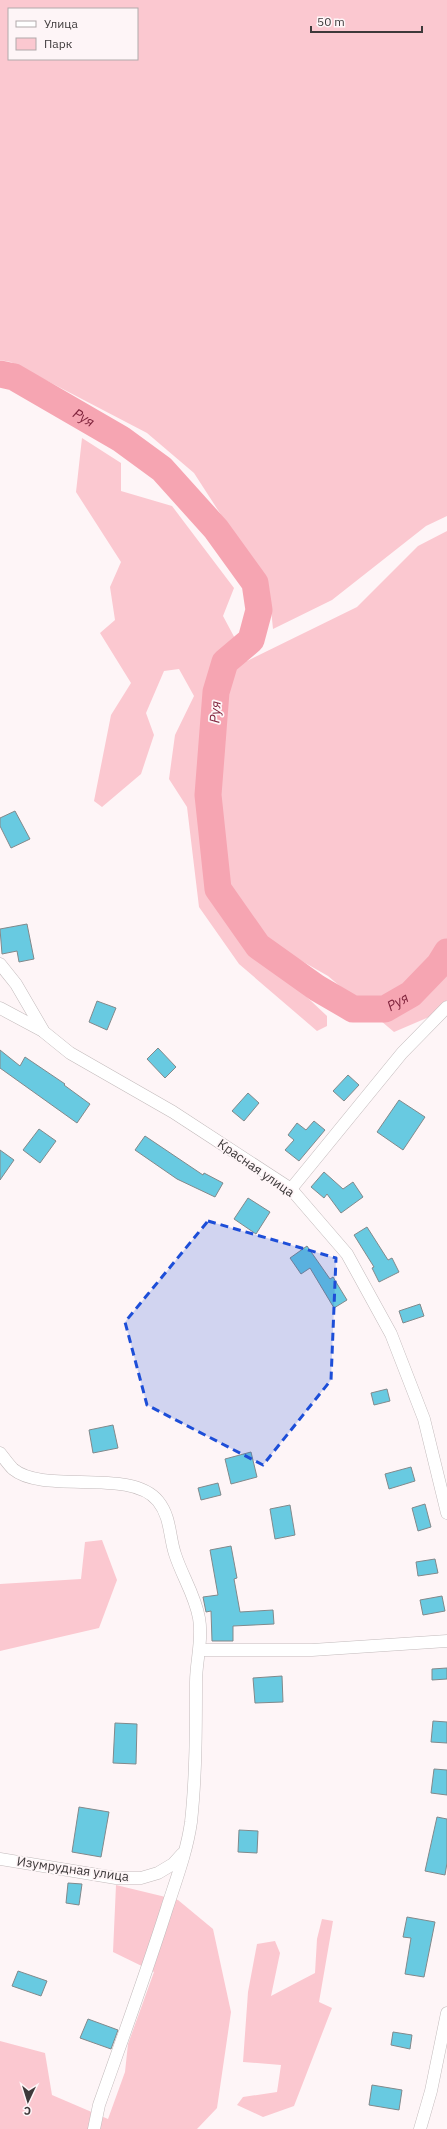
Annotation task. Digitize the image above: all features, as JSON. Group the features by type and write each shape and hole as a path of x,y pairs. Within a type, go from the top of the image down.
{"street":[{"name":"Красная улица","path":"0,964 16,984 44,1032 70,1053 173,1112 291,1189 348,1254 391,1334 424,1419 447,1513"},
{"path":"291,1189 402,1053 447,1007"},
{"path":"0,1008 44,1032"},
{"path":"0,1453 14,1469 26,1476 46,1480 133,1487 148,1491 160,1502 170,1524 174,1554 193,1596 200,1620 200,1650 196,1674 196,1728 190,1823 185,1850 148,1968 98,2105 94,2129"},
{"path":"200,1650 312,1650 447,1641"},
{"name":"Изумрудная улица","path":"0,1859 116,1878 141,1878 158,1873 173,1864 185,1850"},
{"path":"420,2129 431,2092 447,2013"}],"highlighted area":[{"path":"208,1221 336,1258 331,1380 263,1465 147,1405 125,1322"}],"green space":[{"path":"0,0 447,0 447,516 426,526 332,600 273,629 269,589 194,473 147,433 11,362 0,360"},
{"path":"82,438 121,463 121,491 172,506 234,588 223,616 247,661 357,607 418,546 447,531 447,1000 429,1017 394,1032 328,976 279,948 275,962 293,984 327,1016 327,1026 317,1031 239,964 199,907 187,807 169,779 175,735 194,696 179,669 164,671 146,713 154,735 141,774 102,807 94,801 111,715 131,683 100,633 115,620 110,587 121,562 76,492"},
{"path":"102,1540 117,1580 99,1628 0,1651 0,1584 81,1579 85,1542"},
{"path":"116,1885 178,1900 213,1929 231,2012 217,2108 197,2129 0,2129 0,2041 45,2053 52,2095 108,2119 125,2072 128,2044 154,1972 113,1952"},
{"path":"322,1919 333,1921 319,2002 332,2008 294,2106 263,2117 237,2105 243,2097 277,2092 281,2065 243,2062 248,1992 257,1944 275,1941 280,1953 271,1996 315,1973 317,1939"}],"building":[{"path":"15,811 30,839 11,848 0,826 0,818"},
{"path":"27,924 34,959 19,962 17,951 2,954 0,929"},
{"path":"97,1001 116,1008 107,1030 89,1022"},
{"path":"158,1048 176,1067 165,1078 147,1059"},
{"path":"0,1050 20,1066 25,1057 65,1084 64,1085 90,1104 77,1123 0,1068"},
{"path":"348,1075 359,1085 344,1101 333,1091"},
{"path":"248,1093 259,1103 244,1121 232,1111"},
{"path":"399,1100 425,1117 403,1150 377,1132"},
{"path":"314,1121 325,1130 299,1161 285,1150 294,1140 288,1135 297,1123 306,1130"},
{"path":"39,1129 56,1141 40,1163 23,1150"},
{"path":"145,1136 203,1175 204,1173 223,1183 215,1197 177,1179 135,1150"},
{"path":"0,1150 14,1160 0,1180"},
{"path":"324,1172 343,1189 353,1182 363,1197 341,1213 327,1194 324,1198 311,1187"},
{"path":"248,1198 270,1212 256,1234 234,1219"},
{"path":"367,1227 388,1260 392,1258 399,1272 379,1282 372,1268 374,1267 354,1235"},
{"path":"307,1246 330,1279 333,1277 347,1300 334,1308 310,1268 301,1274 290,1258"},
{"path":"420,1304 424,1316 403,1323 399,1311"},
{"path":"387,1389 390,1401 374,1405 371,1393"},
{"path":"113,1425 118,1448 93,1453 89,1430"},
{"path":"251,1452 257,1477 231,1484 225,1459"},
{"path":"411,1467 415,1481 389,1489 385,1474"},
{"path":"218,1483 221,1495 201,1500 198,1488"},
{"path":"425,1504 431,1527 418,1531 412,1508"},
{"path":"290,1505 295,1535 275,1539 270,1509"},
{"path":"231,1546 237,1578 234,1579 240,1612 273,1610 274,1624 233,1626 233,1641 212,1641 211,1611 206,1612 203,1597 218,1595 210,1550"},
{"path":"435,1559 438,1573 418,1576 416,1562"},
{"path":"442,1596 445,1611 423,1615 420,1600"},
{"path":"447,1668 447,1679 432,1680 432,1669"},
{"path":"282,1676 283,1702 255,1703 253,1678"},
{"path":"433,1721 447,1722 447,1743 431,1742"},
{"path":"115,1723 137,1724 136,1764 113,1763"},
{"path":"434,1769 447,1770 447,1795 431,1793"},
{"path":"79,1807 109,1812 101,1857 72,1852"},
{"path":"437,1817 447,1819 447,1863 445,1875 425,1871"},
{"path":"239,1830 258,1831 257,1853 238,1852"},
{"path":"68,1883 82,1884 79,1905 66,1903"},
{"path":"407,1917 435,1922 424,1977 405,1974 411,1938 403,1937"},
{"path":"18,1971 47,1981 41,1996 12,1986"},
{"path":"88,2019 118,2030 111,2049 80,2038"},
{"path":"393,2032 412,2035 410,2049 391,2045"},
{"path":"372,2085 402,2090 399,2110 369,2105"}],"waterway":[{"name":"Руя","path":"0,374 14,377 121,439 162,469 216,529 255,583 259,610 251,640 225,662 216,692 208,795 218,889 258,946 317,988 353,1009 385,1009 411,994 439,965 447,952"}]}
